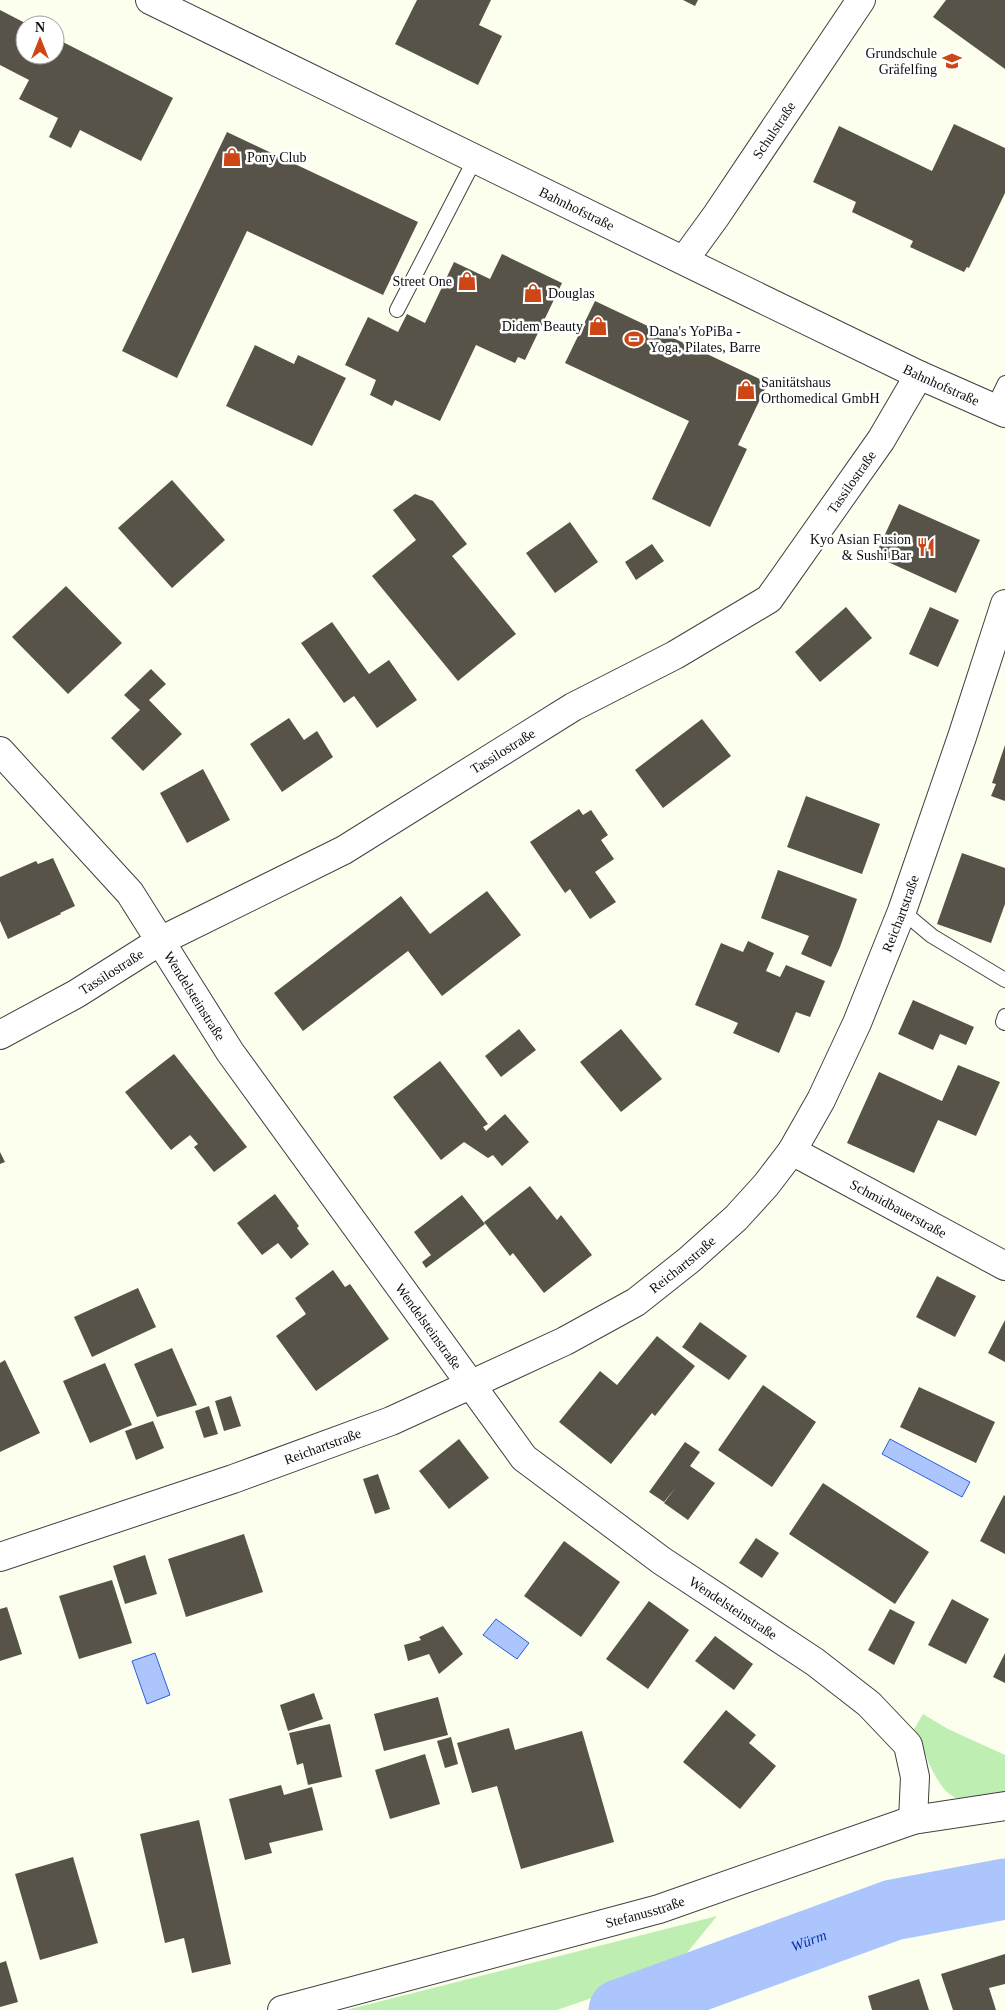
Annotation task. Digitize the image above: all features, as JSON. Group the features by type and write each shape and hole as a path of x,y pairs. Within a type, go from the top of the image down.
{"street":[{"name":"Bahnhofstraße","path":"150,0 919,375 999,411"},
{"name":"Schulstraße","path":"684,260 716,216 861,0"},
{"name":"Tassilostraße","path":"0,1034 76,994 160,941 344,850 573,707 675,655 769,600 881,440 919,375"},
{"name":"Reichartstraße","path":"0,1557 233,1479 391,1421 472,1384 565,1341 636,1302 689,1260 736,1218 766,1185 792,1151 821,1100 857,1022 902,911 962,737 1005,604"},
{"name":"Wendelsteinstraße","path":"0,750 130,894 230,1052 524,1458 662,1560 815,1662 869,1704 908,1745 915,1777 913,1820"},
{"name":"Schmidbauerstraße","path":"792,1151 1005,1266"},
{"name":"Stefanusstraße","path":"282,2010 659,1909 913,1820 1005,1806"}],"lane":[{"path":"397,310 475,159"},
{"path":"999,411 1005,383"},
{"path":"902,911 932,936 1005,980"},
{"path":"1005,1016 1003,1022 1005,1023"}],"green space":[{"path":"923,1714 948,1729 1005,1755 1005,1795 977,1800 962,1800 946,1791 934,1774 918,1737 913,1731"},
{"path":"717,1916 673,1970 557,2010 346,2010"}],"water":[{"path":"890,1439 970,1482 962,1497 882,1454"},
{"path":"496,1619 529,1643 517,1659 483,1635"},
{"path":"155,1653 170,1695 147,1704 132,1661"}],"building":[{"path":"417,0 491,0 479,25 502,36 478,85 395,44"},
{"path":"683,0 698,0 695,6"},
{"path":"946,0 1005,0 1005,69 933,17"},
{"path":"0,10 15,18 15,65 65,65 65,43 173,98 141,161 80,130 71,148 49,137 58,118 19,99 29,80 0,65"},
{"path":"954,124 1005,148 1005,193 969,268 967,267 964,272 910,247 913,241 852,212 856,202 813,182 839,126 932,171"},
{"path":"227,132 418,222 383,295 247,231 177,378 122,351"},
{"path":"502,254 562,283 525,360 518,357 515,363 476,345 440,421 395,400 392,406 370,395 376,380 345,365 368,317 398,332 407,314 425,323 454,262 490,279"},
{"path":"595,301 768,383 738,445 747,449 710,527 652,499 689,421 565,363"},
{"path":"255,345 294,364 298,355 346,378 312,446 226,406"},
{"path":"172,480 225,540 172,588 118,528"},
{"path":"415,494 433,501 467,544 452,556 516,634 458,681 372,576 416,540 393,510"},
{"path":"899,504 980,540 956,593 875,556"},
{"path":"570,522 598,562 555,593 526,553"},
{"path":"652,544 664,561 636,580 625,562"},
{"path":"66,586 122,643 68,694 12,637"},
{"path":"846,607 872,638 820,682 795,652"},
{"path":"930,607 959,620 938,667 909,654"},
{"path":"332,622 369,674 389,660 417,700 377,728 354,696 344,703 301,643"},
{"path":"151,669 166,684 149,700 182,734 143,771 111,738 140,710 124,695"},
{"path":"289,718 304,740 317,731 333,757 282,792 250,744"},
{"path":"702,719 731,756 663,808 635,770"},
{"path":"1005,745 1005,801 991,796 996,784 992,783"},
{"path":"203,769 230,820 187,843 160,793"},
{"path":"806,796 880,824 862,874 787,847"},
{"path":"579,809 583,815 591,810 608,835 601,840 614,859 595,872 616,902 590,919 570,889 565,893 530,842"},
{"path":"962,853 1005,868 1005,904 991,943 937,924"},
{"path":"53,858 75,906 8,939 0,921 0,877 36,861 38,864"},
{"path":"778,870 857,899 831,967 801,954 809,936 761,918"},
{"path":"487,891 521,935 442,996 408,951 303,1031 274,993 401,896 430,934"},
{"path":"748,941 774,953 766,971 780,977 786,965 825,981 810,1017 796,1012 779,1053 733,1033 738,1023 695,1005 721,943 743,952"},
{"path":"913,1000 974,1027 966,1045 940,1034 933,1050 898,1034"},
{"path":"519,1029 536,1050 501,1077 485,1056"},
{"path":"621,1029 662,1079 621,1112 580,1062"},
{"path":"174,1054 247,1147 214,1172 194,1147 198,1144 190,1135 171,1150 125,1092"},
{"path":"440,1061 488,1124 483,1127 486,1131 505,1114 529,1142 502,1166 493,1155 488,1158 464,1142 441,1160 393,1097"},
{"path":"958,1065 1000,1082 976,1136 938,1120 914,1173 847,1143 879,1072 942,1101"},
{"path":"0,1152 5,1162 0,1164"},
{"path":"530,1186 557,1220 561,1215 592,1255 544,1293 513,1253 510,1256 484,1222"},
{"path":"275,1194 299,1226 297,1228 309,1244 291,1259 278,1243 262,1255 237,1223"},
{"path":"462,1195 485,1224 426,1268 422,1262 431,1255 414,1232"},
{"path":"333,1270 345,1287 350,1284 389,1339 316,1391 276,1336 306,1314 295,1298"},
{"path":"937,1276 976,1296 955,1337 916,1317"},
{"path":"138,1288 156,1327 92,1357 74,1317"},
{"path":"1005,1320 1005,1362 988,1353"},
{"path":"700,1322 747,1356 729,1380 682,1347"},
{"path":"657,1336 695,1366 655,1416 652,1413 611,1464 559,1422 600,1371 617,1385"},
{"path":"172,1348 197,1405 157,1417 134,1364"},
{"path":"5,1360 40,1433 0,1452 0,1363"},
{"path":"105,1363 132,1425 90,1443 63,1381"},
{"path":"763,1385 816,1422 772,1487 718,1450"},
{"path":"919,1387 995,1422 976,1463 900,1427"},
{"path":"231,1396 241,1426 224,1431 215,1401"},
{"path":"209,1406 218,1434 204,1438 195,1411"},
{"path":"153,1421 164,1448 136,1460 125,1431"},
{"path":"459,1439 489,1478 449,1509 419,1471"},
{"path":"685,1442 700,1452 690,1466 715,1483 688,1520 664,1503 676,1487 664,1502 649,1492"},
{"path":"378,1474 390,1509 375,1514 363,1479"},
{"path":"823,1483 929,1552 895,1604 789,1534"},
{"path":"1005,1496 1005,1554 980,1541"},
{"path":"244,1534 263,1592 186,1617 168,1559"},
{"path":"756,1538 779,1553 762,1578 739,1563"},
{"path":"564,1541 620,1582 581,1637 524,1596"},
{"path":"145,1555 157,1594 125,1604 113,1566"},
{"path":"112,1580 132,1643 79,1659 59,1596"},
{"path":"952,1599 989,1619 966,1664 928,1645"},
{"path":"649,1601 689,1630 648,1689 606,1659"},
{"path":"7,1607 22,1654 0,1661 0,1609"},
{"path":"890,1609 915,1622 894,1665 868,1650"},
{"path":"443,1626 463,1654 439,1674 429,1654 408,1661 404,1645 421,1640 419,1637"},
{"path":"715,1636 753,1664 734,1690 695,1661"},
{"path":"1005,1653 1005,1683 993,1677"},
{"path":"314,1693 323,1719 288,1731 280,1705"},
{"path":"438,1697 448,1735 384,1751 374,1714"},
{"path":"726,1710 756,1735 749,1743 776,1766 740,1809 683,1762"},
{"path":"330,1724 342,1777 308,1785 303,1763 297,1765 289,1733"},
{"path":"509,1728 515,1750 582,1731 614,1842 521,1869 497,1786 472,1793 457,1743"},
{"path":"451,1737 458,1764 445,1768 437,1741"},
{"path":"425,1754 440,1804 390,1819 375,1770"},
{"path":"281,1785 284,1795 312,1787 323,1830 269,1843 272,1853 245,1860 229,1799"},
{"path":"199,1820 231,1964 192,1973 184,1938 165,1943 140,1834"},
{"path":"73,1857 98,1943 40,1960 15,1874"},
{"path":"1005,1954 1005,1984 989,1988 996,2010 953,2010 941,1974"},
{"path":"6,1961 18,2002 0,2007 0,1963"},
{"path":"919,1979 929,2010 872,2010 868,1996"}],"waterway":[{"name":"Würm","path":"619,2010 893,1910 1005,1889"}],"place":[{"name":"Grundschule Gräfelfing","path":"952,61"},
{"name":"Pony Club","path":"232,157"},
{"name":"Street One","path":"467,281"},
{"name":"Douglas","path":"533,293"},
{"name":"Didem Beauty","path":"598,326"},
{"name":"Dana's YoPiBa - Yoga, Pilates, Barre","path":"634,339"},
{"name":"Sanitätshaus Orthomedical GmbH","path":"746,390"},
{"name":"Kyo Asian Fusion & Sushi Bar","path":"926,547"}]}
